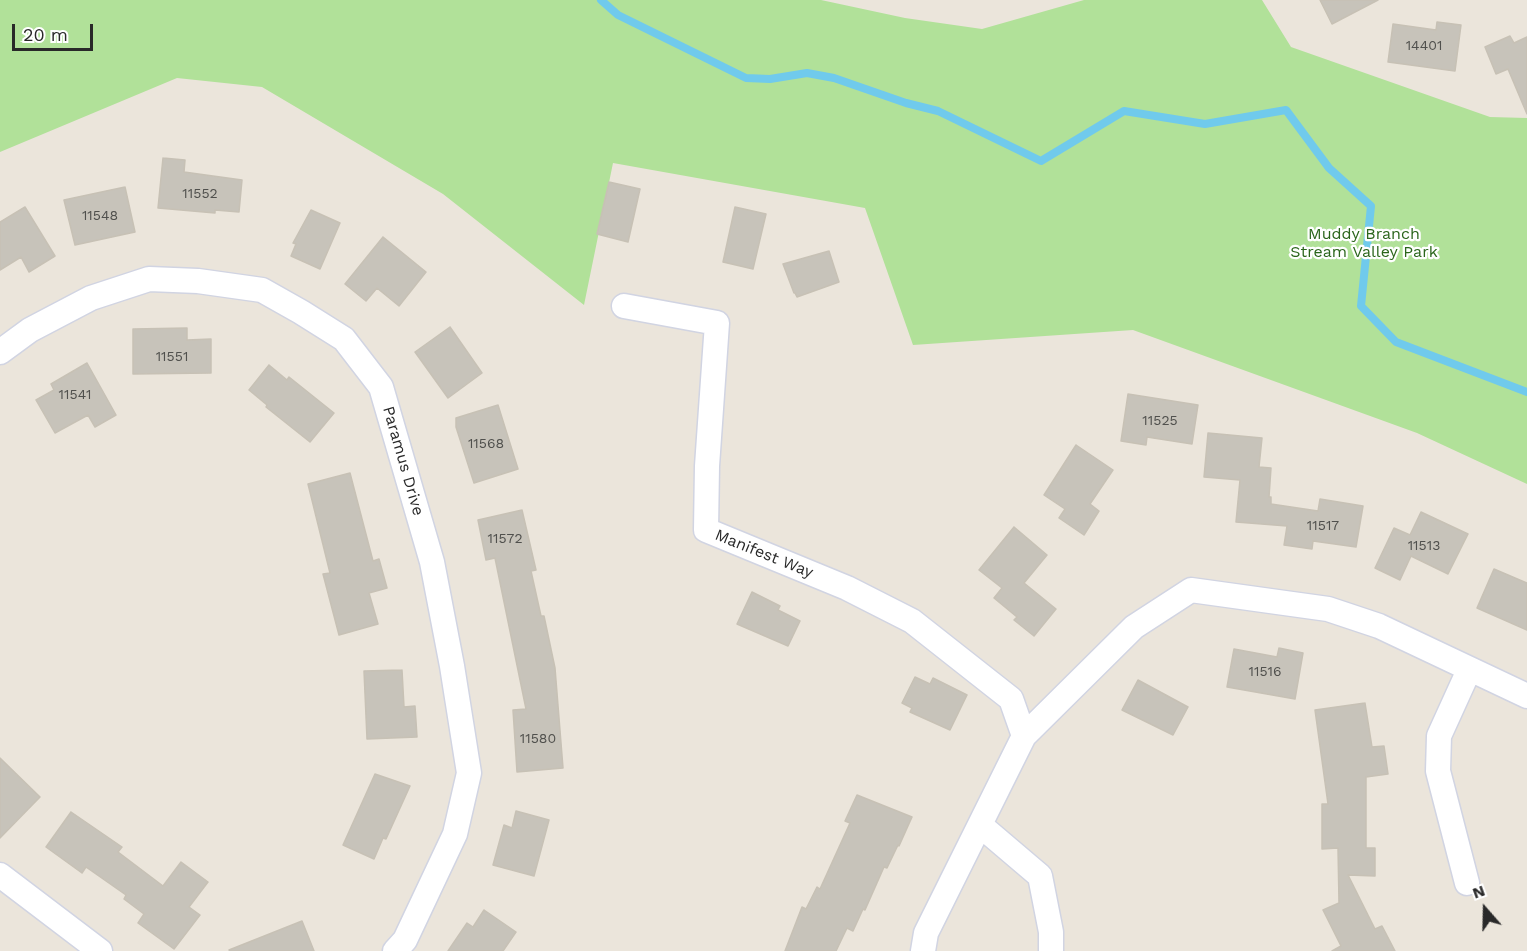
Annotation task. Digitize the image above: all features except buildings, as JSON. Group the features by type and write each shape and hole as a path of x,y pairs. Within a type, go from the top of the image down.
{"street":[{"name":"Paramus Drive","path":"0,352 30,330 91,298 149,279 198,281 262,290 302,312 344,339 381,387 432,562 469,773 455,834 405,940 395,951"},
{"name":"Manifest Way","path":"624,306 717,324 707,466 706,530 846,588 912,621 1011,699 1024,736"},
{"path":"923,951 926,933 1024,736 1134,627 1191,590 1328,609 1379,626 1527,696"},
{"path":"1467,884 1438,771 1439,736 1468,670"},
{"path":"980,825 1040,876 1051,932 1051,951"},
{"path":"0,875 100,951"}],"green space":[{"name":"Muddy Branch Stream Valley Park","path":"0,0 821,0 905,18 982,29 1084,0 1262,0 1291,47 1490,117 1527,118 1527,484 1417,433 1133,330 913,345 865,208 613,163 584,305 443,194 262,87 177,78 0,152"}],"waterway":[{"path":"601,0 618,15 746,78 770,79 807,73 834,78 906,103 938,111 1041,161 1124,111 1205,124 1286,110 1329,168 1371,206 1361,306 1396,342 1527,392"}]}
